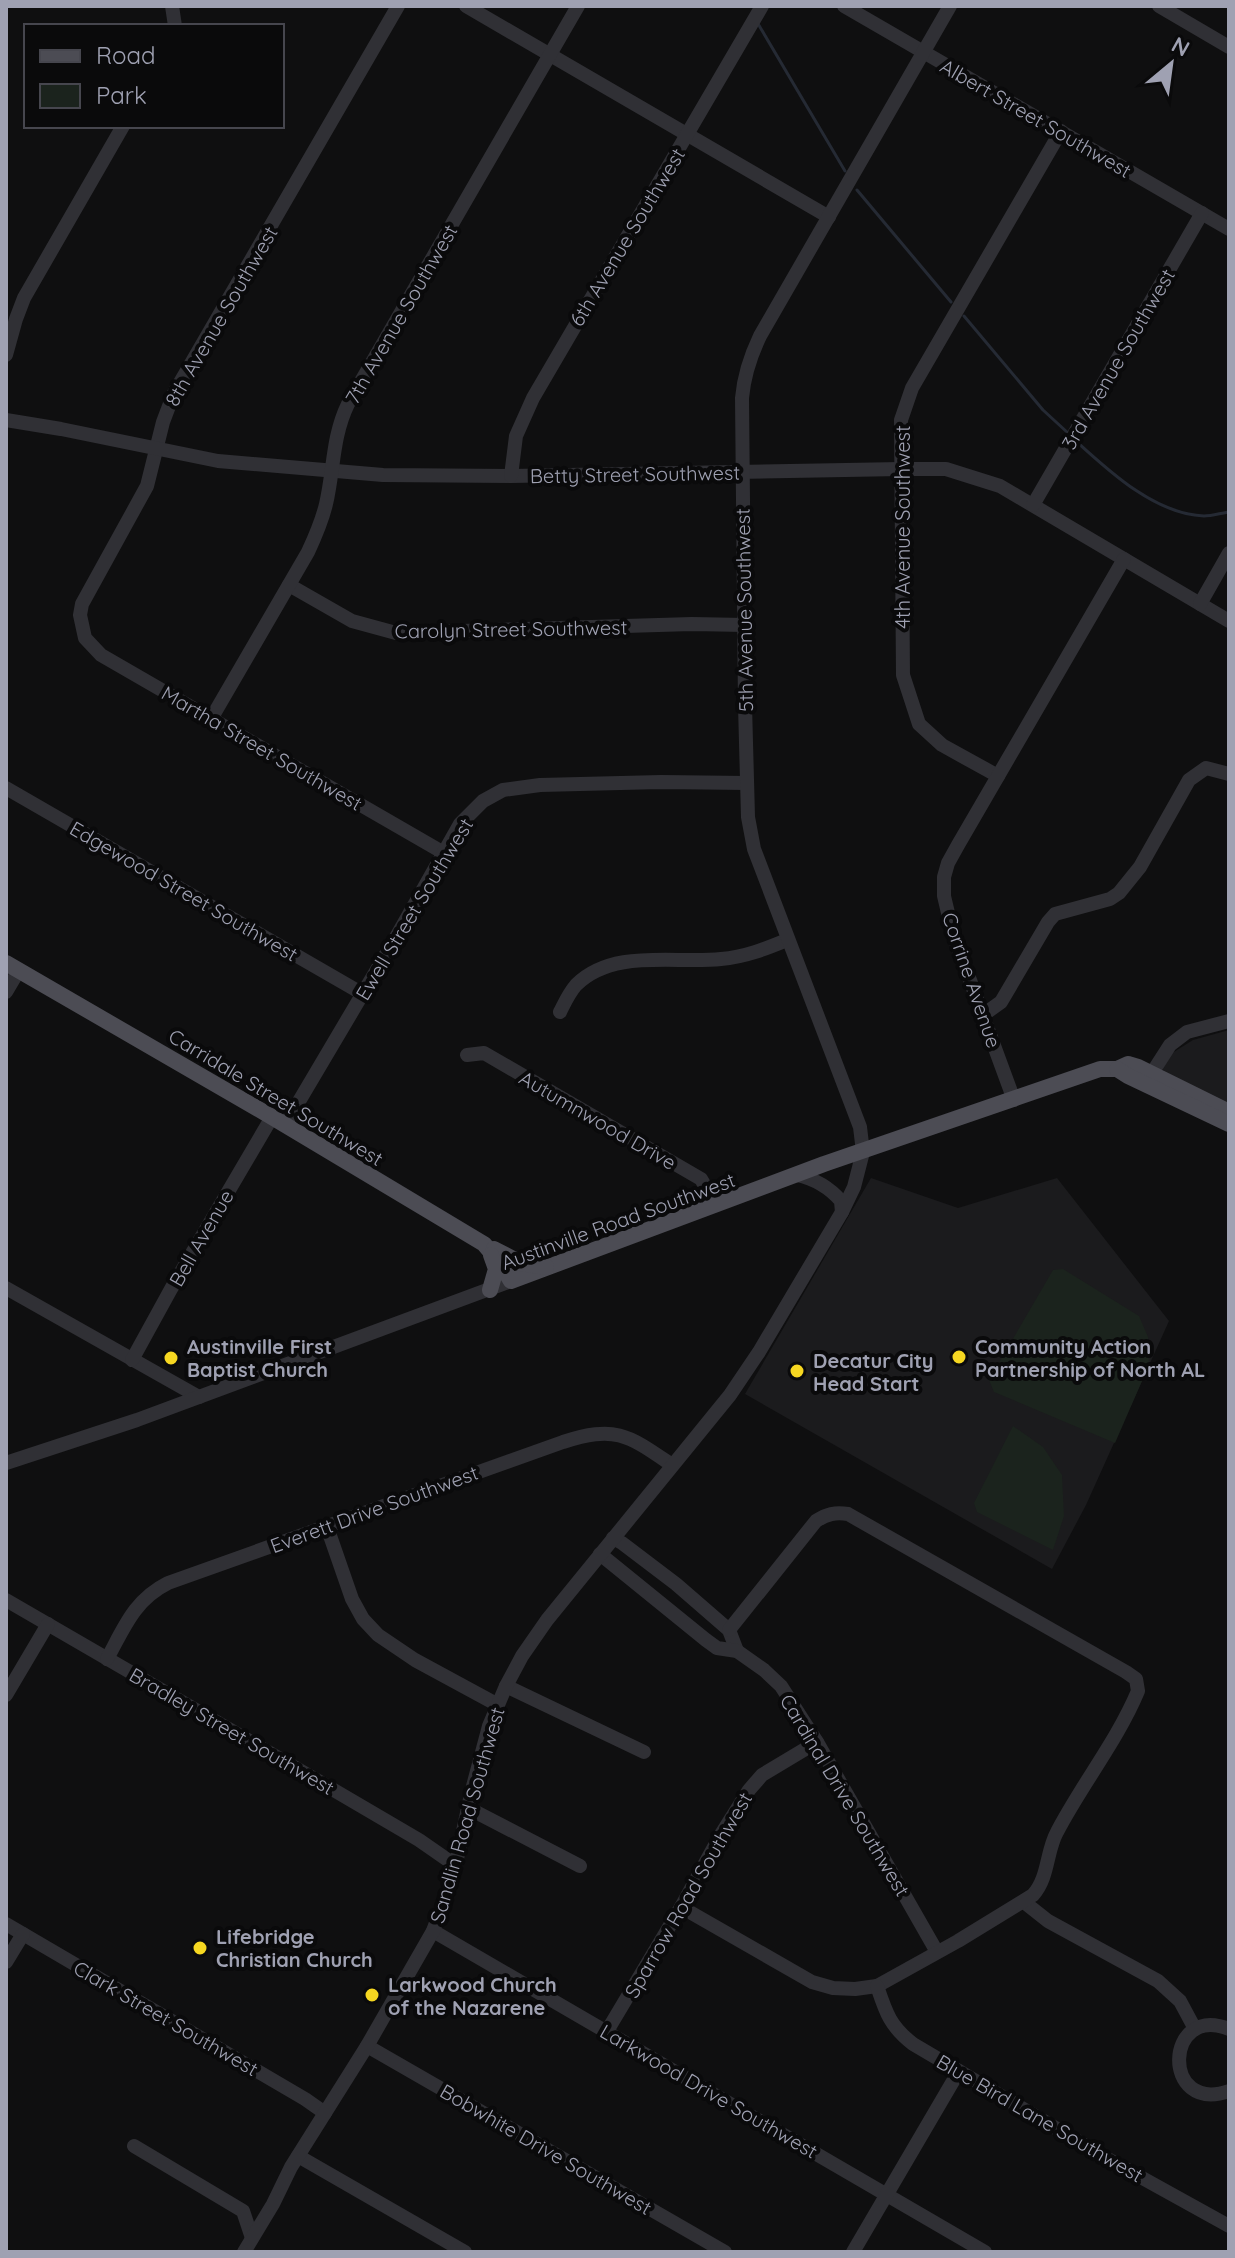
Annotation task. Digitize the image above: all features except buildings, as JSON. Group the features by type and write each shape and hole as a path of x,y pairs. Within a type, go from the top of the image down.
{"main road":[{"name":"Carridale Street Southwest","path":"12,966 484,1244 511,1281"},
{"name":"Austinville Road Southwest","path":"511,1281 797,1175 1092,1072 1117,1069 1128,1064 1152,1073"},
{"path":"1117,1069 1229,1124"},
{"path":"1152,1073 1229,1112"},
{"path":"484,1244 521,1263 548,1267"},
{"path":"484,1244 496,1269 490,1290"}],"street":[{"name":"8th Avenue Southwest","path":"85,638 80,615 82,604 147,486 174,393 398,6"},
{"path":"466,6 829,217"},
{"name":"7th Avenue Southwest","path":"211,719 318,531 327,501 339,426 348,404 578,6"},
{"name":"6th Avenue Southwest","path":"511,476 516,436 526,411 762,6"},
{"name":"Albert Street Southwest","path":"844,6 1229,229"},
{"name":"5th Avenue Southwest","path":"863,1152 860,1127 754,849 748,817 742,398 750,355 950,6"},
{"path":"1159,6 1229,47"},
{"path":"6,355 24,298 122,128"},
{"name":"4th Avenue Southwest","path":"998,776 942,745 919,724 903,675 901,420 905,406 952,318 1061,131"},
{"name":"3rd Avenue Southwest","path":"1033,505 1202,213"},
{"name":"Betty Street Southwest","path":"6,420 218,461 330,472 511,476 946,469 1000,486 1229,621"},
{"path":"1200,604 1229,553"},
{"name":"Corrine Avenue","path":"1014,1100 953,934 944,896 944,877 948,863 1124,559"},
{"name":"Carolyn Street Southwest","path":"289,585 352,621 396,633 745,625"},
{"name":"Martha Street Southwest","path":"85,638 101,655 444,853"},
{"path":"983,1015 1001,1002 1055,914 1110,899 1119,893 1140,867 1189,780 1206,768 1229,774"},
{"name":"Ewell Street Southwest","path":"278,1121 363,994 460,824 483,801 503,790 540,785 747,783"},
{"name":"Edgewood Street Southwest","path":"6,788 363,994"},
{"path":"560,1012 579,983 608,966 641,961 740,957 787,940"},
{"path":"6,992 12,966"},
{"path":"1152,1073 1170,1045 1187,1032 1229,1021"},
{"name":"Autumnwood Drive","path":"467,1055 484,1053 701,1179 716,1205"},
{"name":"Bell Avenue","path":"132,1360 171,1289 278,1121"},
{"name":"Sandlin Road Southwest","path":"244,2252 433,1931 455,1865 483,1747 506,1686 527,1648 741,1380 842,1212 854,1187 863,1152"},
{"path":"797,1175 831,1191 841,1201 842,1212"},
{"name":"Austinville Road Southwest","path":"6,1463 199,1397 511,1281"},
{"path":"6,1288 199,1397"},
{"name":"Everett Drive Southwest","path":"107,1659 133,1611 158,1588 459,1478 606,1432 647,1447 672,1465"},
{"path":"681,1907 812,1982 833,1988 877,1986 1024,1902 1041,1886 1056,1833 1138,1691 1136,1679 1126,1672 848,1514 837,1512 816,1521 725,1626 706,1640"},
{"path":"327,1527 352,1599 363,1619 378,1635 415,1660 498,1705"},
{"path":"613,1538 676,1584 725,1626 737,1651"},
{"name":"Cardinal Drive Southwest","path":"600,1554 706,1640 717,1648 737,1651 781,1686 817,1742 937,1952"},
{"name":"Bradley Street Southwest","path":"6,1600 407,1833 455,1865"},
{"path":"6,1695 48,1624"},
{"path":"506,1686 644,1752"},
{"name":"Sparrow Road Southwest","path":"607,2031 720,1836 755,1782 817,1742"},
{"path":"468,1808 580,1866"},
{"path":"1024,1902 1048,1921 1158,1981 1180,2001 1195,2029"},
{"name":"Clark Street Southwest","path":"6,1924 325,2113"},
{"name":"Larkwood Drive Southwest","path":"433,1931 985,2252"},
{"path":"6,1962 23,1934"},
{"name":"Blue Bird Lane Southwest","path":"877,1986 888,2019 913,2044 1229,2226"},
{"path":"1229,2029 1216,2024 1195,2029 1186,2037 1177,2059 1179,2072 1195,2090 1206,2095 1229,2091"},
{"name":"Bobwhite Drive Southwest","path":"367,2046 725,2252"},
{"path":"853,2252 959,2071"},
{"path":"134,2146 243,2211 252,2238"},
{"path":"298,2156 465,2252"},
{"path":"243,2211 273,2204"}],"shaded area":[{"path":"1229,1030 1229,1106 1167,1076 1158,1062 1193,1040"},
{"name":"Community Action Partnership of North AL","path":"871,1178 958,1208 1057,1178 1169,1321 1086,1505 1052,1569 745,1394"}],"green space":[{"path":"1063,1269 1139,1316 1148,1337 1149,1365 1115,1443 994,1392 989,1380 1053,1270"},
{"path":"1013,1426 1043,1447 1062,1475 1064,1516 1053,1550 977,1512 974,1503"}],"waterway":[{"path":"757,22 845,171"},
{"path":"857,190 951,302"},
{"path":"964,316 1043,410 1068,433"},
{"path":"1076,441 1134,489 1168,508 1204,516 1229,512"}],"place":[{"name":"Community Action Partnership of North AL","path":"959,1357"},
{"name":"Austinville First Baptist Church","path":"171,1358"},
{"name":"Decatur City Head Start","path":"797,1371"},
{"name":"Lifebridge Christian Church","path":"200,1948"},
{"name":"Larkwood Church of the Nazarene","path":"372,1995"}]}
